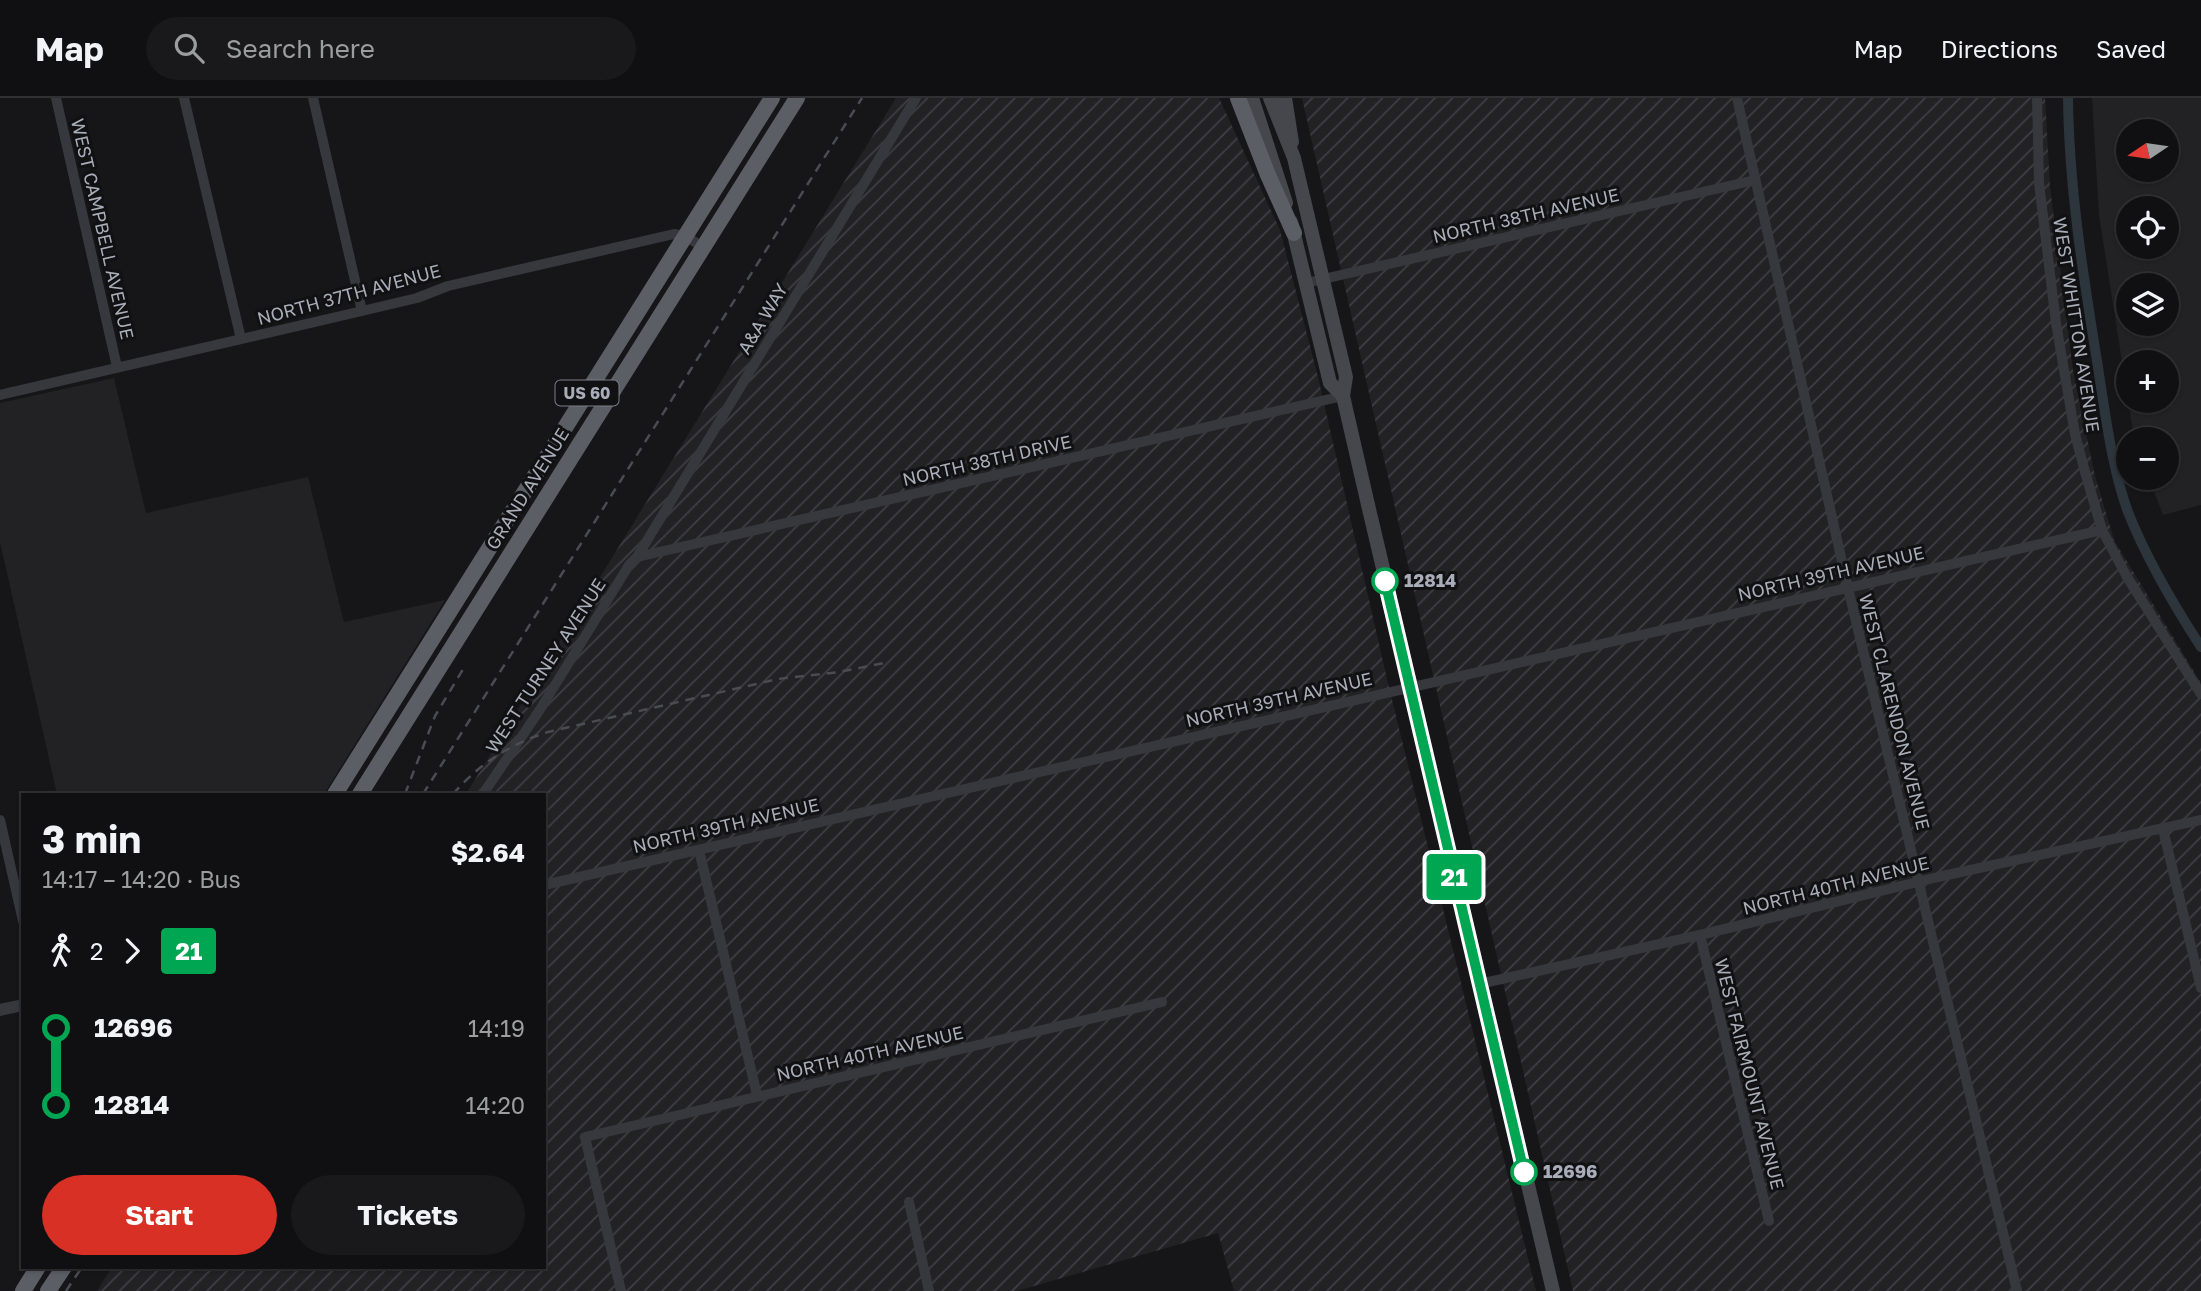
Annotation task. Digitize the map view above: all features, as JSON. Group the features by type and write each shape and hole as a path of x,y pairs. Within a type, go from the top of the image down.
{"highway":[{"name":"GRAND AVENUE","path":"336,793 772,98"},
{"name":"GRAND AVENUE","path":"361,793 797,98"},
{"path":"1238,98 1294,233"},
{"path":"461,593 478,605"},
{"path":"23,1291 37,1269"},
{"path":"48,1291 63,1269"}],"main road":[{"path":"1252,98 1272,153 1294,233 1330,383 1343,396"},
{"path":"1270,98 1294,158"},
{"path":"1285,98 1294,158 1346,377 1343,396 1553,1291"}],"street":[{"name":"WEST CAMPBELL AVENUE","path":"56,98 117,366"},
{"path":"184,98 241,340"},
{"path":"313,98 362,311"},
{"name":"A&A WAY","path":"637,556 916,98"},
{"name":"WEST CLARENDON AVENUE","path":"1737,98 1848,588 2017,1291"},
{"name":"WEST WHITTON AVENUE","path":"2037,98 2039,183 2058,337 2075,434 2102,530 2127,577 2201,694"},
{"name":"NORTH 38TH AVENUE","path":"1306,283 1755,180"},
{"name":"NORTH 37TH AVENUE","path":"0,395 417,298 448,286 674,234 685,236"},
{"path":"685,236 703,247"},
{"name":"NORTH 38TH DRIVE","path":"637,556 1343,396"},
{"name":"NORTH 39TH AVENUE","path":"546,885 2102,530"},
{"name":"WEST TURNEY AVENUE","path":"484,793 637,556"},
{"path":"0,820 3,846 21,914"},
{"name":"NORTH 40TH AVENUE","path":"1479,984 2201,820"},
{"path":"2163,829 2201,988"},
{"path":"699,850 757,1095"},
{"name":"WEST FAIRMOUNT AVENUE","path":"1700,935 1769,1221"},
{"name":"NORTH 40TH AVENUE","path":"621,1291 585,1137 1162,1002"},
{"path":"0,1010 21,1005"},
{"path":"909,1202 929,1291"}],"shaded area":[{"path":"896,98 1219,98 1280,230 1318,377 1387,679 1536,1291 1234,1291 1218,1233 1017,1291 97,1291 111,1269 546,1269 546,793 467,793"},
{"path":"1302,98 2045,98 2050,187 2073,371 2095,476 2114,540 2201,683 2201,1291 1573,1291"},
{"path":"2092,98 2201,98 2201,505 2163,515 2154,490 2179,490 2179,427 2132,427 2130,413 2179,413 2179,350 2120,350 2118,336 2179,336 2179,273 2116,273 2116,323 2099,215"},
{"path":"114,378 146,513 308,477 344,622 445,600 325,793 57,793 0,542 0,403"}],"waterway":[{"path":"2068,98 2078,230 2117,476 2143,547 2201,647"}],"railway":[{"path":"424,793 862,98"},
{"path":"454,793 473,773 496,756 548,732 778,679 839,672 884,663"},
{"path":"405,793 435,716 465,666"},
{"path":"66,1291 81,1269"}],"bus line":[{"name":"21","path":"1385,581 1524,1172"}],"place":[{"name":"12814","path":"1385,581"},
{"name":"12696","path":"1524,1172"}]}
